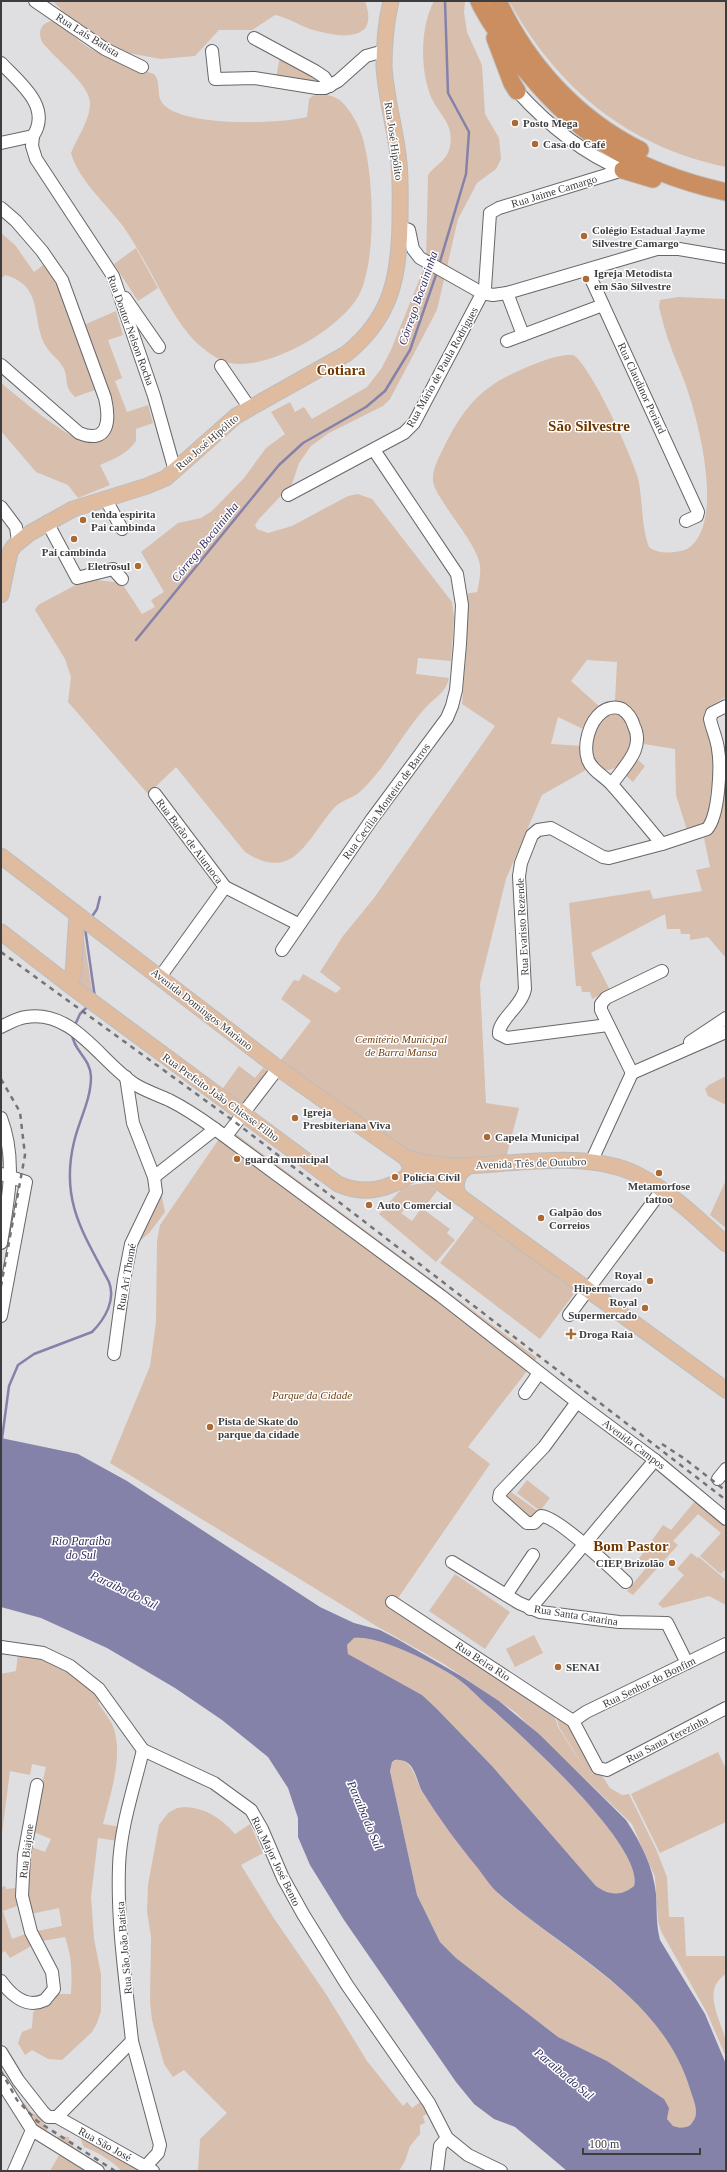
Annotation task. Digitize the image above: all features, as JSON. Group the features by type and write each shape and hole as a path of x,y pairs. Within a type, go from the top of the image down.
{"highway":[{"path":"479,1 489,21 509,76 517,91"},
{"path":"498,1 527,53 546,76 584,113 611,133 651,156 698,174 726,181"},
{"path":"489,21 534,83 555,105 592,136 653,170 688,183 726,193"},
{"path":"623,170 681,187 726,193"}],"main road":[{"name":"Rua José Hipólito","path":"1,595 8,557 24,538 47,522 73,509 159,482 175,471 223,427 250,407 336,361 354,348 368,334 381,315 394,286 399,256 400,227 399,162 386,85 384,51 391,1"},
{"name":"Avenida Domingos Mariano","path":"1,856 278,1068 406,1158"},
{"path":"68,983 73,975 80,917"},
{"name":"Rua Prefeito João Chiesse Filho","path":"1,932 240,1117 338,1184 348,1188 360,1190 378,1189 394,1184 408,1175 418,1172 427,1174 726,1390"},
{"path":"406,1158 411,1167 408,1175"},
{"name":"Avenida Três de Outubro","path":"406,1158 443,1165 592,1160 637,1174 677,1200 726,1244"},
{"path":"459,1196 456,1189 459,1174 463,1168 472,1165"}],"street":[{"name":"Rua Laís Batista","path":"35,1 105,48 142,66"},
{"path":"254,38 315,71 324,77 330,86"},
{"path":"212,51 215,78 254,78 317,88 330,86 366,56 384,51"},
{"path":"1,63 36,103 40,121 33,136 1,143"},
{"path":"517,91 559,131 586,151 623,170"},
{"name":"Rua Doutor Nelson Rocha","path":"33,136 32,146 36,159 104,260 117,287 154,396 175,471"},
{"name":"Rua Jaime Camargo","path":"489,217 493,210 623,170"},
{"path":"1,208 16,221 42,251 62,280 104,398 108,416 106,428 100,434 94,435 79,433 1,365"},
{"name":"Rua Mário de Paula Rodrigues","path":"288,495 404,433 414,423 482,294 487,280 489,217"},
{"path":"400,227 408,229 413,250 418,256 427,262 482,294 505,294"},
{"path":"476,305 505,294 635,254 664,248 726,257"},
{"name":"Rua Claudinor Periard","path":"587,270 695,506 698,514 686,521"},
{"path":"117,287 159,347"},
{"path":"505,294 523,335"},
{"path":"507,341 603,305"},
{"path":"221,366 250,407"},
{"name":"Rua Cecília Monteiro de Barros","path":"282,950 298,924 372,819 450,714 458,673 462,616 456,574 374,450"},
{"path":"105,498 122,529"},
{"path":"1,507 24,538"},
{"path":"47,522 77,578 114,569 122,578"},
{"name":"Rua Evaristo Rezende","path":"608,1025 507,1038 499,1034 500,1026 522,1000 525,990 519,876 521,863 532,835 538,830 545,828 554,830 606,858 662,844 701,832 711,824 720,763 718,748 710,719 712,713 726,706"},
{"path":"612,784 637,748 637,735 629,716 621,709 614,708 606,710 595,720 589,734 587,748 588,760 592,767 612,784 662,844"},
{"name":"Rua Barão de Aiuruoca","path":"155,794 226,888"},
{"path":"160,977 226,888 298,924"},
{"path":"632,1073 601,1008 604,999 662,971"},
{"path":"1,1027 27,1017 39,1016 56,1020 88,1041 126,1077 142,1088 187,1109 226,1136 278,1068"},
{"path":"666,1058 726,1018"},
{"path":"592,1160 632,1073 726,1032"},
{"path":"126,1077 133,1123 154,1177 215,1129"},
{"path":"1,1118 8,1140 1,1243"},
{"name":"Avenida Campos","path":"226,1136 441,1296 539,1373 655,1460 726,1519"},
{"path":"1,1316 26,1182 6,1176"},
{"name":"Rua Ari Thomé","path":"114,1354 127,1262 137,1229 154,1199 156,1187 154,1177"},
{"path":"569,1314 662,1190"},
{"path":"525,1393 539,1373"},
{"path":"577,1402 544,1447 500,1493 499,1498 501,1502 527,1523 533,1524 541,1516 545,1516 585,1545 626,1582"},
{"path":"530,1609 655,1460"},
{"path":"506,1595 533,1554"},
{"name":"Rua Santa Catarina","path":"452,1562 530,1609 550,1614 619,1622 665,1622 669,1625 687,1663"},
{"name":"Rua Beira Rio","path":"392,1602 573,1721"},
{"name":"Rua Senhor do Bonfim","path":"573,1721 586,1712 726,1644"},
{"name":"Rua Major José Bento","path":"1,1647 43,1653 70,1666 99,1689 143,1750 214,1783 250,1810 262,1829 283,1878 303,1914 347,1985 429,2103 447,2138 468,2155 501,2171"},
{"name":"Rua Santa Terezinha","path":"573,1721 598,1768 607,1770 726,1708"},
{"name":"Rua São João Batista","path":"143,1750 121,1844 119,1867 120,1921 132,2041 160,2145 158,2154 150,2169"},
{"name":"Rua Biajone","path":"1,1981 16,1996 30,2003 45,2000 54,1989 52,1972 32,1932 22,1896 24,1855 37,1785"},
{"path":"57,2117 132,2041"},
{"name":"Rua São José","path":"1,2052 18,2080 48,2117 57,2117 150,2169"},
{"path":"1,2081 32,2130 98,2171"},
{"path":"14,2171 32,2130"},
{"path":"437,2171 440,2146 447,2138"}],"green space":[{"path":"53,1 365,1 368,15 367,25 361,31 343,35 320,32 284,17 275,15 252,30 219,30 195,56 161,59 117,51 70,19"},
{"path":"434,1 465,1 464,12 467,32 482,65 485,114 499,138 501,159 496,169 477,183 458,219 437,310 390,399 383,406 329,433 311,446 299,463 292,484 255,525 257,529 268,533 292,526 348,496 358,494 372,499 452,602 454,618 451,661 418,658 416,674 449,678 446,687 418,716 371,781 362,790 336,806 295,856 277,863 265,862 245,852 176,767 148,794 68,702 71,677 65,659 35,610 38,605 87,579 115,582 123,585 142,614 155,607 151,600 164,592 141,552 178,523 201,518 212,511 244,478 266,448 285,434 271,412 290,402 295,412 304,407 312,419 367,387 381,369 391,350 426,263 428,175 443,160 449,150 451,141 449,127 431,97 427,86 423,62 426,23 429,11"},
{"path":"509,1 726,1 726,167 691,158 658,145 627,129 599,109 573,86 549,61 528,32"},
{"path":"51,21 61,25 94,51 119,62 154,74 158,81 160,98 164,105 175,112 192,117 233,122 276,121 307,117 309,99 316,95 335,97 342,102 354,118 362,136 369,172 372,217 369,261 365,280 359,295 350,308 337,321 302,345 283,354 264,361 246,364 230,363 220,359 204,349 194,340 176,317 121,223 91,188 74,162 71,153 86,123 90,104 89,96 78,80 42,42 40,32 42,26"},
{"path":"280,57 326,84 276,77"},
{"path":"1,233 15,245 34,272 46,263 65,300 95,390 75,397 71,393 64,369 45,345 31,295 26,287 17,280 5,275 1,279"},
{"path":"136,248 158,288 138,301 114,264"},
{"name":"Cemitério Municipal de Barra Mansa","path":"678,297 726,299 726,697 710,706 704,713 712,749 713,774 708,814 703,824 687,830 676,795 675,749 644,744 641,723 628,708 615,701 617,662 587,660 571,681 599,706 585,730 558,717 551,744 583,746 586,770 542,795 506,879 480,984 486,1103 519,1108 506,1158 438,1158 406,1151 281,1060 311,1021 281,999 294,980 299,981 303,974 336,993 341,988 320,972 343,936 374,898 495,726 462,704 467,642 465,594 477,592 480,565 475,550 436,490 433,481 435,468 452,431 461,417 479,396 502,379 516,372 557,356 573,355 580,362 599,392 628,451 640,486 646,539 649,547 653,550 662,552 678,552 687,549 699,536 705,517 707,493 701,439 687,389 668,339 659,307 660,300"},
{"path":"76,306 86,324 116,311 123,335 108,340 122,378 115,381 127,412 148,405 153,423 136,429 136,441 129,449 120,456 100,465 110,485 78,498 68,485 36,472 1,431 1,383 43,417 78,439 88,442 96,442 107,436 111,430 113,424 113,412"},
{"path":"617,713 626,721 630,731 631,741 629,751 624,760 617,767 608,770 599,769 595,761 592,747 595,734 606,714"},
{"path":"726,747 726,958 708,937 690,940 690,934 681,934 680,929 667,929 665,914 591,953 610,990 592,999 590,992 582,992 581,986 576,986 569,903 650,890 653,899 702,891 696,870 710,867 704,838 711,835 716,824 722,749"},
{"path":"638,760 645,766 633,782 626,776"},
{"path":"82,927 93,996 77,986"},
{"path":"239,1066 255,1078 263,1068 270,1073 242,1112 218,1095"},
{"path":"726,1076 726,1105 708,1096 705,1089 709,1085"},
{"name":"Parque da Cidade","path":"223,1133 236,1134 537,1358 468,1447 490,1464 394,1604 554,1714 558,1727 588,1774 559,1727 555,1713 569,1722 598,1770 588,1776 599,1771 610,1788 622,1795 629,1794 656,1849 667,1877 669,1917 684,1917 686,1956 726,1956 726,1974 718,1981 714,1988 714,1997 717,2015 726,2042 726,2057 707,2013 661,1931 658,1921 655,1877 632,1824 515,1712 444,1664 378,1627 110,1463 150,1366 156,1322 157,1240 160,1225"},
{"path":"726,1180 726,1228 710,1215"},
{"path":"426,1183 437,1191 423,1209 450,1229 447,1233 455,1240 436,1262 379,1214 404,1186","holes":["409,1202 420,1210 412,1221 401,1213"]},
{"path":"161,1193 165,1212 150,1232 133,1247"},
{"path":"476,1215 576,1291 540,1339 440,1263"},
{"path":"527,1480 550,1498 540,1511 517,1493"},
{"path":"511,1492 539,1512 532,1522 503,1501"},
{"path":"695,1501 726,1528 726,1569 721,1574 700,1556 721,1533 698,1514 673,1541 678,1545 633,1595 627,1591 646,1568 638,1560 663,1525 671,1530"},
{"path":"691,1553 698,1558 699,1557 726,1580 726,1605 709,1596 663,1608 658,1604 684,1575 677,1569"},
{"path":"455,1574 510,1612 485,1649 429,1611"},
{"path":"534,1635 543,1653 515,1667 506,1649"},
{"path":"354,1638 365,1638 377,1641 406,1651 446,1671 467,1686 550,1763 600,1818 620,1844 632,1868 634,1886 624,1892 609,1893 595,1885 492,1766 436,1708 422,1695 348,1654 347,1645"},
{"path":"18,1653 36,1655 59,1663 102,1699 98,1703 113,1726 116,1741 116,1765 112,1789 103,1824 121,1827 118,1841 98,1838 91,1897 94,1939 101,1974 101,2011 92,2032 62,2060 48,2059 32,2050 25,2055 18,2043 22,2032 32,2028 33,2013 36,2008 47,2006 52,2003 57,1994 71,1994 71,1965 65,1937 42,1941 37,1931 62,1926 59,1908 31,1914 28,1900 29,1846 45,1852 51,1839 31,1831 46,1767 32,1764 30,1775 10,1771 1,1841 1,1674 16,1671"},
{"path":"718,1752 726,1769 726,1822 660,1853 631,1794"},
{"path":"399,1759 408,1763 411,1767 429,1802 496,1891 508,1902 624,1992 664,2035 680,2061 696,2105 694,2121 690,2125 682,2128 673,2126 667,2119 668,2114 664,2099 607,2061 558,2037 456,1958 440,1942 417,1895 390,1771 392,1762"},
{"path":"185,1807 200,1809 213,1815 235,1834 250,1824 263,1853 241,1865 273,1917 326,1994 367,2061 403,2106 407,2102 412,2108 423,2100 429,2113 423,2116 425,2123 420,2125 420,2134 410,2146 405,2161 399,2171 198,2171 200,2139 227,2113 184,2070 173,2077 164,2064 152,2020 150,2002 151,1937 147,1911 148,1885 159,1825 168,1813 177,1808"},
{"path":"5,1886 6,1889 16,1888 17,1906 3,1911 12,1939 28,1933 33,1945 10,1958 5,1951 1,1954 1,1887"},
{"path":"6,2085 14,2085 19,2099 26,2105 31,2113 37,2115 44,2125 47,2126 47,2132 41,2133"},
{"path":"58,2136 69,2137 69,2140 74,2142 73,2148 72,2149 56,2139"},
{"path":"83,2137 145,2171 121,2171 115,2164 84,2147 81,2140"},
{"path":"59,2155 86,2171 50,2171"}],"water":[{"name":"Rio Paraiba do Sul","path":"1,1438 78,1454 127,1481 320,1607 354,1623 380,1630 461,1676 499,1701 539,1734 626,1820 646,1855 656,1894 657,1923 660,1940 705,2014 726,2064 726,2171 567,2171 515,2127 494,2119 474,2104 456,2082 344,1920 310,1865 298,1837 298,1818 288,1788 268,1757 222,1720 175,1688 107,1648 41,1618 1,1607","holes":["354,1638 365,1638 406,1651 446,1671 467,1686 550,1763 600,1818 620,1844 632,1868 634,1886 624,1892 609,1893 595,1885 492,1766 436,1708 422,1695 348,1654 347,1645","395,1760 404,1761 411,1766 422,1791 435,1811 455,1840 495,1890 610,1980 636,2003 659,2029 678,2059 694,2099 696,2116 690,2125 683,2128 673,2126 667,2119 669,2108 664,2099 607,2061 558,2037 456,1958 440,1942 417,1895 390,1771 392,1762"]}],"waterway":[{"name":"Córrego Bocaininha","path":"439,265 466,174 469,132 448,93 445,1"},
{"name":"Córrego Bocaininha","path":"136,640 279,465 303,443 366,407 385,391 410,350 437,272"},
{"path":"91,918 97,909 100,897"},
{"path":"85,928 95,998"},
{"path":"74,1027 80,1014 88,1006"},
{"path":"1,1446 9,1386 18,1365 34,1354 92,1332 105,1315 110,1302 111,1289 109,1282 83,1231 76,1215 72,1199 70,1163 76,1134 89,1094 91,1077 88,1065 75,1045 72,1034"}],"railway":[{"path":"1,952 235,1122 726,1500"},
{"path":"1,1079 20,1112 25,1155 1,1286"},
{"path":"662,1444 685,1459 726,1491"},
{"path":"1,2071 17,2100 37,2121 115,2171"}],"place":[{"name":"Posto Mega","path":"515,123"},
{"name":"Casa do Café","path":"535,144"},
{"name":"Colégio Estadual Jayme Silvestre Camargo","path":"584,236"},
{"name":"Igreja Metodista em São Silvestre","path":"586,279"},
{"name":"tenda espirita Pai cambinda","path":"83,520"},
{"name":"Pai cambinda","path":"74,539"},
{"name":"Eletrosul","path":"138,566"},
{"name":"Igreja Presbiteriana Viva","path":"295,1118"},
{"name":"Capela Municipal","path":"487,1137"},
{"name":"guarda municipal","path":"237,1159"},
{"name":"Metamorfose tattoo","path":"659,1173"},
{"name":"Polícia Civil","path":"395,1177"},
{"name":"Auto Comercial","path":"369,1205"},
{"name":"Galpão dos Correios","path":"541,1218"},
{"name":"Royal Hipermercado","path":"650,1281"},
{"name":"Royal Supermercado","path":"645,1308"},
{"name":"Droga Raia","path":"571,1334"},
{"name":"Pista de Skate do parque da cidade","path":"210,1427"},
{"name":"CIEP Brizolão","path":"672,1563"},
{"name":"SENAI","path":"558,1667"}],"district":[{"name":"Cotiara","path":"341,370"},
{"name":"São Silvestre","path":"589,426"},
{"name":"Bom Pastor","path":"631,1546"}],"water label":[{"name":"Paraiba do Sul","path":"124,1590"},
{"name":"Paraiba do Sul","path":"365,1815"},
{"name":"Paraiba do Sul","path":"564,2074"}]}
